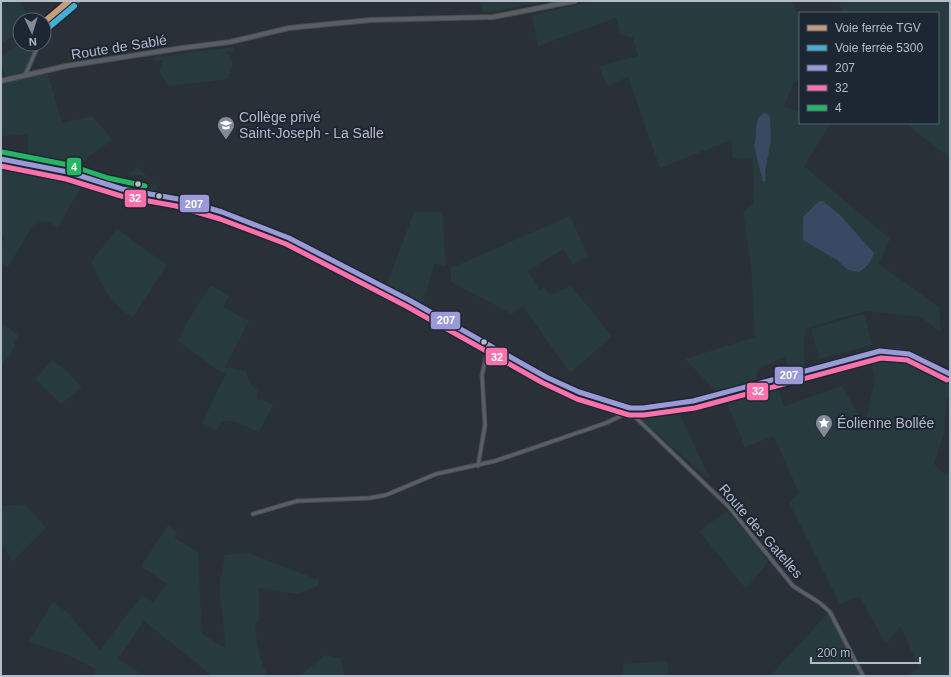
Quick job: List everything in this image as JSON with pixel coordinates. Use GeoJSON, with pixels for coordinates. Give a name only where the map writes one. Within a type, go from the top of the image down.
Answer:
{"type":"FeatureCollection","features":[{"type":"Feature","properties":{"kind":"street"},"geometry":{"type":"LineString","coordinates":[[52,25],[78,1]]}},
{"type":"Feature","properties":{"kind":"street","name":"Route de Sablé"},"geometry":{"type":"LineString","coordinates":[[1,81],[102,60],[241,40],[289,28],[317,24],[371,20],[493,17],[575,1]]}},
{"type":"Feature","properties":{"kind":"street"},"geometry":{"type":"LineString","coordinates":[[24,75],[35,52]]}},
{"type":"Feature","properties":{"kind":"street"},"geometry":{"type":"LineString","coordinates":[[1,159],[68,172],[122,189],[178,199],[251,223],[307,246],[489,343],[556,382],[631,410]]}},
{"type":"Feature","properties":{"kind":"street"},"geometry":{"type":"LineString","coordinates":[[478,466],[485,426],[482,375],[489,343]]}},
{"type":"Feature","properties":{"kind":"street"},"geometry":{"type":"LineString","coordinates":[[253,514],[297,501],[370,498],[386,495],[445,471],[478,466],[592,428],[631,410],[692,401],[880,351],[905,352],[920,356],[950,374]]}},
{"type":"Feature","properties":{"kind":"street","name":"Route des Gatelles"},"geometry":{"type":"LineString","coordinates":[[631,410],[634,416],[729,507],[793,586],[820,603],[830,612],[863,676]]}},
{"type":"Feature","properties":{"kind":"green space"},"geometry":{"type":"Polygon","coordinates":[[[1,1],[21,1],[25,12],[12,12],[12,37],[1,44],[1,1]]]}},
{"type":"Feature","properties":{"kind":"green space"},"geometry":{"type":"Polygon","coordinates":[[[479,1],[551,1],[483,13],[479,1]]]}},
{"type":"Feature","properties":{"kind":"green space"},"geometry":{"type":"Polygon","coordinates":[[[591,1],[791,1],[799,15],[799,80],[793,83],[784,107],[799,111],[799,124],[830,124],[804,166],[890,239],[879,264],[939,307],[941,332],[921,317],[865,311],[805,329],[804,368],[789,372],[785,357],[758,369],[756,381],[717,392],[685,359],[755,337],[751,268],[743,211],[753,204],[754,184],[752,158],[733,159],[731,140],[660,168],[628,77],[607,86],[599,66],[638,56],[633,38],[620,35],[616,18],[538,46],[532,16],[591,1]]]}},
{"type":"Feature","properties":{"kind":"green space"},"geometry":{"type":"Polygon","coordinates":[[[839,1],[950,1],[950,158],[906,124],[939,124],[939,12],[842,12],[839,1]]]}},
{"type":"Feature","properties":{"kind":"green space"},"geometry":{"type":"Polygon","coordinates":[[[233,47],[234,51],[226,52],[232,61],[232,67],[228,76],[229,79],[169,86],[162,77],[160,71],[161,64],[164,60],[154,61],[152,58],[233,47]]]}},
{"type":"Feature","properties":{"kind":"green space"},"geometry":{"type":"Polygon","coordinates":[[[12,49],[12,52],[34,52],[35,56],[30,67],[31,70],[46,67],[62,123],[93,116],[112,140],[86,159],[78,170],[75,177],[86,181],[73,200],[58,228],[46,221],[33,225],[8,267],[1,263],[1,242],[4,239],[1,232],[1,159],[28,163],[27,135],[1,136],[1,80],[6,78],[1,65],[1,56],[12,49]]]}},
{"type":"Feature","properties":{"kind":"green space"},"geometry":{"type":"Polygon","coordinates":[[[137,167],[158,187],[154,191],[150,189],[154,184],[142,175],[132,175],[121,185],[137,167]]]}},
{"type":"Feature","properties":{"kind":"green space"},"geometry":{"type":"Polygon","coordinates":[[[414,212],[442,212],[446,266],[434,264],[423,304],[387,284],[414,212]]]}},
{"type":"Feature","properties":{"kind":"green space"},"geometry":{"type":"Polygon","coordinates":[[[570,216],[588,256],[573,264],[563,249],[528,271],[540,290],[544,287],[550,295],[571,286],[612,336],[570,373],[523,306],[512,314],[451,282],[451,268],[570,216]]]}},
{"type":"Feature","properties":{"kind":"green space"},"geometry":{"type":"Polygon","coordinates":[[[117,229],[167,265],[133,317],[119,307],[108,294],[91,262],[117,229]]]}},
{"type":"Feature","properties":{"kind":"green space"},"geometry":{"type":"Polygon","coordinates":[[[211,285],[229,296],[223,307],[249,321],[225,367],[247,371],[247,377],[253,387],[258,391],[257,398],[273,405],[259,432],[236,422],[222,421],[217,430],[202,423],[226,373],[219,371],[178,341],[187,322],[211,285]]]}},
{"type":"Feature","properties":{"kind":"green space"},"geometry":{"type":"Polygon","coordinates":[[[864,314],[872,345],[819,359],[811,329],[864,314]]]}},
{"type":"Feature","properties":{"kind":"green space"},"geometry":{"type":"Polygon","coordinates":[[[1,322],[18,335],[11,354],[1,365],[1,322]]]}},
{"type":"Feature","properties":{"kind":"green space"},"geometry":{"type":"Polygon","coordinates":[[[898,359],[950,380],[950,399],[946,399],[945,431],[934,464],[943,473],[950,472],[950,676],[906,676],[919,669],[901,626],[886,644],[859,596],[840,604],[789,503],[799,493],[774,436],[745,447],[725,398],[776,382],[784,406],[842,386],[865,426],[875,378],[870,360],[898,359]]]}},
{"type":"Feature","properties":{"kind":"green space"},"geometry":{"type":"Polygon","coordinates":[[[52,360],[66,370],[82,388],[61,404],[35,379],[52,360]]]}},
{"type":"Feature","properties":{"kind":"green space"},"geometry":{"type":"Polygon","coordinates":[[[677,408],[707,473],[711,477],[707,478],[638,416],[638,413],[677,408]]]}},
{"type":"Feature","properties":{"kind":"green space"},"geometry":{"type":"Polygon","coordinates":[[[25,504],[46,528],[13,561],[1,544],[1,506],[25,504]]]}},
{"type":"Feature","properties":{"kind":"green space"},"geometry":{"type":"Polygon","coordinates":[[[727,511],[758,546],[768,562],[746,589],[699,531],[727,511]]]}},
{"type":"Feature","properties":{"kind":"green space"},"geometry":{"type":"Polygon","coordinates":[[[168,525],[177,531],[175,538],[198,552],[202,634],[226,648],[219,589],[225,555],[248,553],[319,580],[318,586],[297,594],[259,588],[259,620],[255,624],[256,638],[262,664],[269,676],[210,676],[210,674],[144,621],[118,659],[145,676],[93,676],[96,669],[65,654],[28,642],[53,602],[67,612],[100,650],[142,595],[153,602],[167,584],[141,566],[168,525]]]}},
{"type":"Feature","properties":{"kind":"green space"},"geometry":{"type":"Polygon","coordinates":[[[828,613],[860,676],[770,676],[828,613]]]}},
{"type":"Feature","properties":{"kind":"green space"},"geometry":{"type":"Polygon","coordinates":[[[325,655],[341,658],[344,676],[300,676],[325,655]]]}},
{"type":"Feature","properties":{"kind":"green space"},"geometry":{"type":"Polygon","coordinates":[[[667,661],[669,676],[622,676],[623,664],[667,661]]]}},
{"type":"Feature","properties":{"kind":"water"},"geometry":{"type":"Polygon","coordinates":[[[764,113],[769,115],[770,118],[771,141],[765,171],[766,180],[763,182],[754,146],[758,119],[764,113]]]}},
{"type":"Feature","properties":{"kind":"water"},"geometry":{"type":"Polygon","coordinates":[[[823,201],[840,215],[874,253],[872,259],[859,272],[848,270],[837,260],[803,240],[803,217],[818,202],[823,201]]]}},
{"type":"Feature","properties":{"kind":"rail line","name":"TGV"},"geometry":{"type":"LineString","coordinates":[[52,15],[69,1]]}},
{"type":"Feature","properties":{"kind":"rail line","name":"5300"},"geometry":{"type":"LineString","coordinates":[[52,24],[74,6]]}},
{"type":"Feature","properties":{"kind":"transit line","name":"4"},"geometry":{"type":"LineString","coordinates":[[2,152],[69,165],[108,178],[145,186]]}},
{"type":"Feature","properties":{"kind":"transit line","name":"207"},"geometry":{"type":"LineString","coordinates":[[1,159],[68,172],[122,189],[178,199],[222,212],[289,238],[409,300],[546,377],[579,392],[630,408],[643,408],[693,401],[880,351],[909,354],[950,374]]}},
{"type":"Feature","properties":{"kind":"transit line","name":"32"},"geometry":{"type":"LineString","coordinates":[[1,166],[66,179],[121,196],[176,206],[220,219],[286,244],[406,306],[543,383],[577,399],[629,415],[644,415],[695,408],[881,358],[907,360],[947,380]]}},
{"type":"Feature","properties":{"kind":"place","name":"Collège privé Saint-Joseph - La Salle"},"geometry":{"type":"Point","coordinates":[226,140]}},
{"type":"Feature","properties":{"kind":"place","name":"Éolienne Bollée"},"geometry":{"type":"Point","coordinates":[824,438]}}]}
